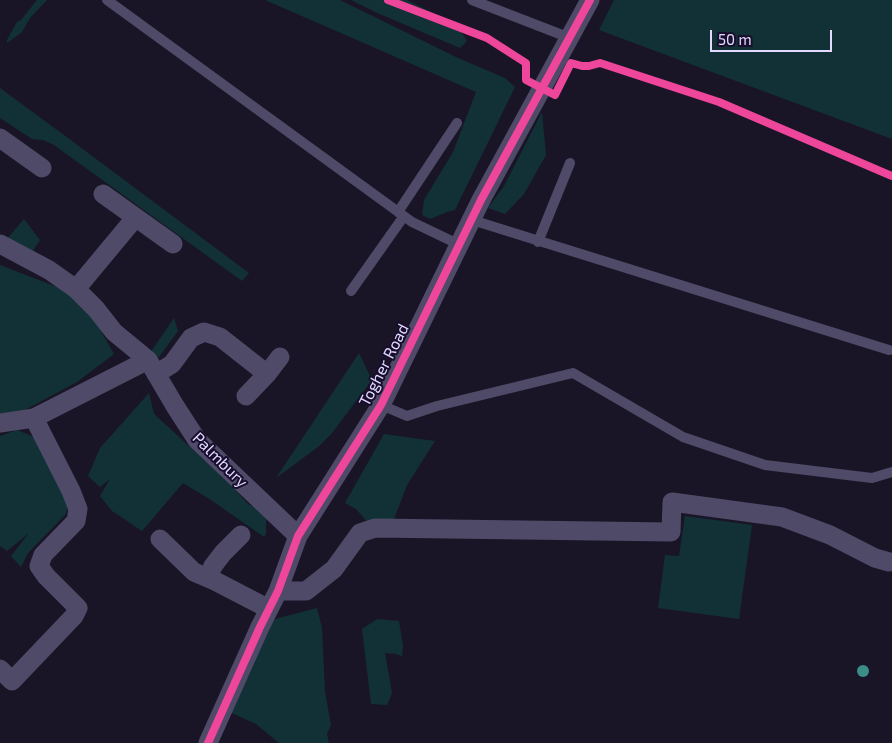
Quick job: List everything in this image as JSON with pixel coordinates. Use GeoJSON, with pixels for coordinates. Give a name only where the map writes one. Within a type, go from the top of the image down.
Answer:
{"type":"FeatureCollection","features":[{"type":"Feature","properties":{"kind":"street","name":"Togher Road"},"geometry":{"type":"LineString","coordinates":[[208,743],[278,591],[298,536],[380,405],[486,191],[590,0]]}},
{"type":"Feature","properties":{"kind":"street"},"geometry":{"type":"LineString","coordinates":[[0,138],[42,168]]}},
{"type":"Feature","properties":{"kind":"street"},"geometry":{"type":"LineString","coordinates":[[103,194],[173,244]]}},
{"type":"Feature","properties":{"kind":"street"},"geometry":{"type":"LineString","coordinates":[[76,289],[135,218]]}},
{"type":"Feature","properties":{"kind":"street","name":"Palmbury"},"geometry":{"type":"LineString","coordinates":[[0,244],[49,270],[76,289],[96,309],[114,332],[152,367],[197,440],[298,536]]}},
{"type":"Feature","properties":{"kind":"street"},"geometry":{"type":"LineString","coordinates":[[0,423],[34,418],[152,367],[172,364],[191,338],[204,332],[220,337],[267,374]]}},
{"type":"Feature","properties":{"kind":"street"},"geometry":{"type":"LineString","coordinates":[[246,396],[280,357]]}},
{"type":"Feature","properties":{"kind":"street"},"geometry":{"type":"LineString","coordinates":[[0,669],[12,681],[74,616],[78,608],[46,576],[39,566],[43,555],[76,521],[78,509],[71,491],[34,418]]}},
{"type":"Feature","properties":{"kind":"street"},"geometry":{"type":"LineString","coordinates":[[278,591],[306,591],[334,569],[360,533],[375,528],[671,532],[672,502],[782,517],[830,535],[875,558],[889,562]]}},
{"type":"Feature","properties":{"kind":"street"},"geometry":{"type":"LineString","coordinates":[[208,578],[213,566],[241,535]]}},
{"type":"Feature","properties":{"kind":"street"},"geometry":{"type":"LineString","coordinates":[[160,539],[194,572],[268,610]]}},
{"type":"Feature","properties":{"kind":"lane"},"geometry":{"type":"LineString","coordinates":[[107,0],[412,222],[460,245]]}},
{"type":"Feature","properties":{"kind":"lane"},"geometry":{"type":"LineString","coordinates":[[472,0],[570,38]]}},
{"type":"Feature","properties":{"kind":"lane"},"geometry":{"type":"LineString","coordinates":[[351,291],[457,123]]}},
{"type":"Feature","properties":{"kind":"lane"},"geometry":{"type":"LineString","coordinates":[[538,242],[570,163]]}},
{"type":"Feature","properties":{"kind":"lane"},"geometry":{"type":"LineString","coordinates":[[472,220],[889,350]]}},
{"type":"Feature","properties":{"kind":"lane"},"geometry":{"type":"LineString","coordinates":[[380,405],[407,416],[437,406],[573,373],[683,437],[765,465],[872,478],[892,472]]}},
{"type":"Feature","properties":{"kind":"green space"},"geometry":{"type":"Polygon","coordinates":[[[37,0],[47,0],[30,18],[22,32],[7,43],[17,22],[21,20],[37,0]]]}},
{"type":"Feature","properties":{"kind":"green space"},"geometry":{"type":"Polygon","coordinates":[[[265,0],[340,0],[458,58],[505,78],[515,87],[455,210],[430,219],[422,215],[424,200],[453,152],[476,92],[265,0]]]}},
{"type":"Feature","properties":{"kind":"green space"},"geometry":{"type":"Polygon","coordinates":[[[351,0],[407,0],[447,20],[462,33],[467,41],[460,48],[351,0]]]}},
{"type":"Feature","properties":{"kind":"green space"},"geometry":{"type":"Polygon","coordinates":[[[614,0],[892,0],[892,139],[599,30],[614,0]]]}},
{"type":"Feature","properties":{"kind":"green space"},"geometry":{"type":"Polygon","coordinates":[[[0,88],[249,273],[242,281],[54,145],[43,140],[32,139],[0,118],[0,88]]]}},
{"type":"Feature","properties":{"kind":"green space"},"geometry":{"type":"Polygon","coordinates":[[[542,112],[546,155],[524,194],[505,214],[488,208],[504,186],[542,112]]]}},
{"type":"Feature","properties":{"kind":"green space"},"geometry":{"type":"Polygon","coordinates":[[[24,219],[40,240],[32,252],[6,240],[24,219]]]}},
{"type":"Feature","properties":{"kind":"green space"},"geometry":{"type":"Polygon","coordinates":[[[0,265],[70,292],[89,310],[114,354],[77,382],[23,411],[0,415],[0,265]]]}},
{"type":"Feature","properties":{"kind":"green space"},"geometry":{"type":"Polygon","coordinates":[[[174,318],[178,331],[156,361],[148,356],[174,318]]]}},
{"type":"Feature","properties":{"kind":"green space"},"geometry":{"type":"Polygon","coordinates":[[[359,353],[372,380],[332,433],[318,447],[276,478],[359,353]]]}},
{"type":"Feature","properties":{"kind":"green space"},"geometry":{"type":"Polygon","coordinates":[[[149,393],[154,414],[227,481],[248,504],[266,513],[266,534],[264,537],[183,483],[142,531],[112,511],[100,496],[110,479],[100,487],[88,476],[100,448],[149,393]]]}},
{"type":"Feature","properties":{"kind":"green space"},"geometry":{"type":"Polygon","coordinates":[[[17,430],[39,439],[70,503],[65,515],[28,553],[21,567],[11,556],[29,533],[7,551],[0,546],[0,436],[17,430]]]}},
{"type":"Feature","properties":{"kind":"green space"},"geometry":{"type":"Polygon","coordinates":[[[384,434],[435,441],[407,485],[393,522],[369,524],[356,509],[345,503],[384,434]]]}},
{"type":"Feature","properties":{"kind":"green space"},"geometry":{"type":"Polygon","coordinates":[[[685,516],[752,525],[739,619],[658,608],[665,555],[679,556],[685,516]]]}},
{"type":"Feature","properties":{"kind":"green space"},"geometry":{"type":"Polygon","coordinates":[[[317,608],[322,628],[325,692],[331,725],[327,734],[329,743],[279,743],[256,724],[223,709],[265,631],[275,619],[317,608]]]}},
{"type":"Feature","properties":{"kind":"green space"},"geometry":{"type":"Polygon","coordinates":[[[377,619],[399,621],[403,646],[402,656],[385,653],[392,693],[387,705],[371,704],[362,629],[377,619]]]}},
{"type":"Feature","properties":{"kind":"cycle path"},"geometry":{"type":"LineString","coordinates":[[388,0],[487,38],[526,63],[526,80],[555,95],[571,63],[582,66],[600,63],[719,102],[892,176]]}},
{"type":"Feature","properties":{"kind":"cycle path"},"geometry":{"type":"LineString","coordinates":[[208,743],[278,591],[298,536],[381,405],[481,200],[590,0]]}}]}
